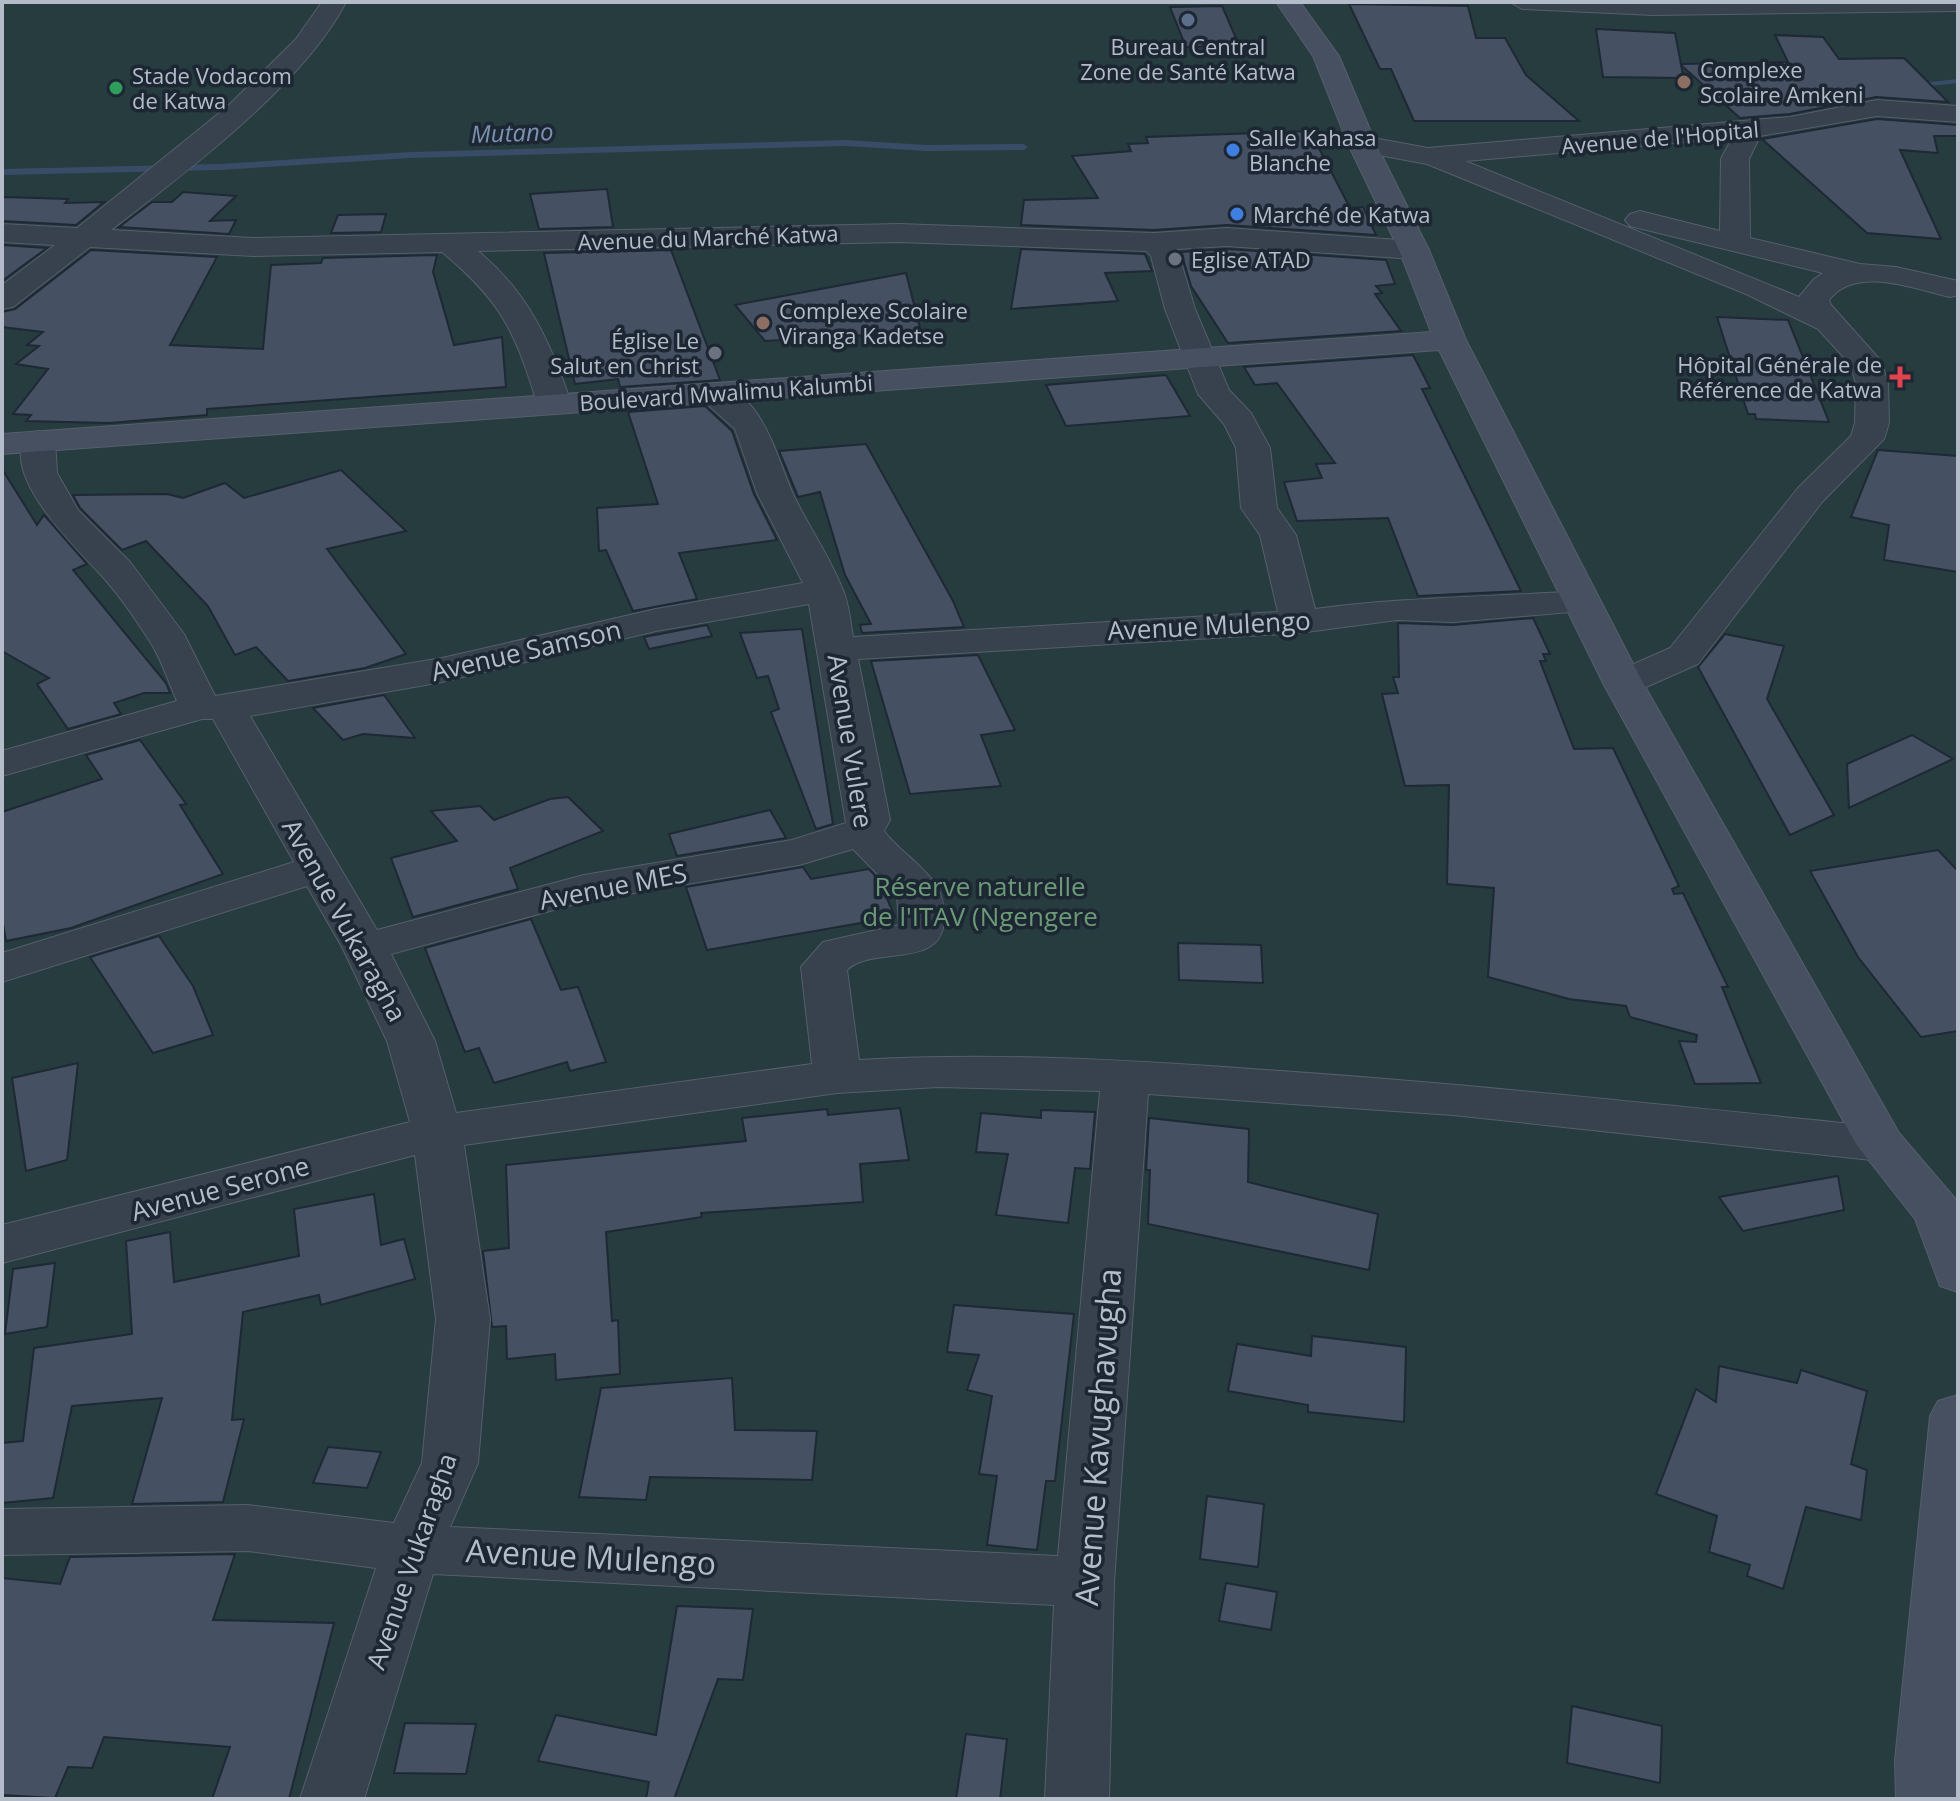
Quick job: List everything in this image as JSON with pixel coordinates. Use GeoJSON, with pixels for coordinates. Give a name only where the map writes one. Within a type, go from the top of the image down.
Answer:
{"type":"FeatureCollection","features":[{"type":"Feature","properties":{"kind":"main road"},"geometry":{"type":"LineString","coordinates":[[1288,2],[1326,56],[1362,144],[1414,250],[1450,340],[1623,683],[1881,1144],[1948,1213],[1958,1273]]}},
{"type":"Feature","properties":{"kind":"main road","name":"Boulevard Mwalimu Kalumbi"},"geometry":{"type":"LineString","coordinates":[[20,442],[1199,361],[1450,340]]}},
{"type":"Feature","properties":{"kind":"main road"},"geometry":{"type":"LineString","coordinates":[[1928,1799],[1926,1760],[1958,1416]]}},
{"type":"Feature","properties":{"kind":"street"},"geometry":{"type":"LineString","coordinates":[[2,300],[89,237],[246,105],[323,25],[334,2]]}},
{"type":"Feature","properties":{"kind":"street"},"geometry":{"type":"LineString","coordinates":[[1522,2],[1653,8],[1958,4]]}},
{"type":"Feature","properties":{"kind":"street","name":"Avenue de l'Hopital"},"geometry":{"type":"LineString","coordinates":[[1362,144],[1428,156],[1790,125],[1877,108],[1958,114]]}},
{"type":"Feature","properties":{"kind":"street"},"geometry":{"type":"LineString","coordinates":[[1735,241],[1735,159],[1751,127]]}},
{"type":"Feature","properties":{"kind":"street"},"geometry":{"type":"LineString","coordinates":[[1428,156],[1757,288],[1823,321],[1849,342],[1865,361],[1872,383],[1872,423],[1867,439],[1810,495],[1684,656],[1623,683]]}},
{"type":"Feature","properties":{"kind":"street"},"geometry":{"type":"LineString","coordinates":[[1516,193],[1735,241],[1859,273],[1950,288]]}},
{"type":"Feature","properties":{"kind":"street","name":"Avenue du Marché Katwa"},"geometry":{"type":"LineString","coordinates":[[2,233],[253,247],[452,245],[884,233],[1154,242],[1227,237],[1414,250]]}},
{"type":"Feature","properties":{"kind":"street"},"geometry":{"type":"LineString","coordinates":[[1154,242],[1165,254],[1199,361],[1214,394],[1239,420],[1253,448],[1259,508],[1278,535],[1299,622]]}},
{"type":"Feature","properties":{"kind":"street"},"geometry":{"type":"LineString","coordinates":[[452,245],[503,288],[532,335],[554,403]]}},
{"type":"Feature","properties":{"kind":"street"},"geometry":{"type":"LineString","coordinates":[[1823,321],[1813,299],[1819,287],[1835,278],[1859,273]]}},
{"type":"Feature","properties":{"kind":"street","name":"Avenue Vulere"},"geometry":{"type":"LineString","coordinates":[[712,394],[736,410],[751,427],[775,493],[825,590],[869,820],[862,832],[883,858],[914,882],[924,908],[921,933],[899,942],[839,952],[824,967],[837,1077]]}},
{"type":"Feature","properties":{"kind":"street","name":"Avenue Vukaragha"},"geometry":{"type":"LineString","coordinates":[[20,442],[63,515],[117,570],[170,642],[318,868],[365,947],[411,1041],[437,1132],[463,1319],[450,1463],[411,1549],[332,1799]]}},
{"type":"Feature","properties":{"kind":"street","name":"Avenue Samson"},"geometry":{"type":"LineString","coordinates":[[2,764],[213,708],[442,670],[656,620],[825,590]]}},
{"type":"Feature","properties":{"kind":"street","name":"Avenue Mulengo"},"geometry":{"type":"LineString","coordinates":[[837,649],[1299,622],[1397,609],[1453,611],[1581,602]]}},
{"type":"Feature","properties":{"kind":"street","name":"Avenue MES"},"geometry":{"type":"LineString","coordinates":[[365,947],[584,888],[799,852],[862,832]]}},
{"type":"Feature","properties":{"kind":"street"},"geometry":{"type":"LineString","coordinates":[[2,968],[318,868]]}},
{"type":"Feature","properties":{"kind":"street","name":"Avenue Serone"},"geometry":{"type":"LineString","coordinates":[[2,1244],[437,1132],[837,1077],[938,1071],[1125,1076],[1453,1099],[1881,1144]]}},
{"type":"Feature","properties":{"kind":"street","name":"Avenue Kavughavugha"},"geometry":{"type":"LineString","coordinates":[[1077,1799],[1085,1582],[1125,1076]]}},
{"type":"Feature","properties":{"kind":"street","name":"Avenue Mulengo"},"geometry":{"type":"LineString","coordinates":[[2,1532],[248,1528],[411,1549],[1085,1582]]}},
{"type":"Feature","properties":{"kind":"green space","name":"Réserve naturelle de l'ITAV (Ngengere"},"geometry":{"type":"Polygon","coordinates":[[[2,2],[1958,2],[1958,1799],[2,1799],[2,2]]]}},
{"type":"Feature","properties":{"kind":"building"},"geometry":{"type":"Polygon","coordinates":[[[1349,4],[1468,6],[1476,38],[1505,38],[1526,75],[1579,121],[1414,121],[1391,69],[1380,69],[1349,4]]]}},
{"type":"Feature","properties":{"kind":"building"},"geometry":{"type":"Polygon","coordinates":[[[1222,6],[1239,45],[1186,47],[1170,7],[1222,6]]]}},
{"type":"Feature","properties":{"kind":"building"},"geometry":{"type":"Polygon","coordinates":[[[1596,29],[1675,33],[1681,64],[1788,62],[1775,35],[1823,37],[1839,59],[1904,58],[1948,102],[1876,97],[1790,114],[1740,118],[1681,65],[1684,78],[1603,77],[1596,29]]]}},
{"type":"Feature","properties":{"kind":"building"},"geometry":{"type":"Polygon","coordinates":[[[1877,119],[1958,125],[1958,136],[1934,136],[1938,153],[1900,150],[1941,239],[1867,233],[1762,139],[1877,119]]]}},
{"type":"Feature","properties":{"kind":"building"},"geometry":{"type":"Polygon","coordinates":[[[1310,131],[1350,208],[1363,207],[1376,235],[1227,225],[1154,230],[1021,225],[1024,200],[1098,198],[1072,156],[1131,151],[1128,144],[1148,143],[1146,137],[1310,131]]]}},
{"type":"Feature","properties":{"kind":"building"},"geometry":{"type":"Polygon","coordinates":[[[607,189],[613,227],[539,229],[530,194],[607,189]]]}},
{"type":"Feature","properties":{"kind":"building"},"geometry":{"type":"Polygon","coordinates":[[[183,192],[236,196],[210,221],[236,220],[229,234],[119,227],[152,202],[172,202],[183,192]]]}},
{"type":"Feature","properties":{"kind":"building"},"geometry":{"type":"Polygon","coordinates":[[[2,197],[68,199],[65,203],[104,202],[76,225],[2,221],[2,197]]]}},
{"type":"Feature","properties":{"kind":"building"},"geometry":{"type":"Polygon","coordinates":[[[386,214],[381,232],[331,233],[338,215],[386,214]]]}},
{"type":"Feature","properties":{"kind":"building"},"geometry":{"type":"Polygon","coordinates":[[[2,245],[47,248],[2,281],[2,245]]]}},
{"type":"Feature","properties":{"kind":"building"},"geometry":{"type":"Polygon","coordinates":[[[1021,249],[1145,254],[1152,271],[1105,273],[1118,301],[1011,309],[1021,249]]]}},
{"type":"Feature","properties":{"kind":"building"},"geometry":{"type":"Polygon","coordinates":[[[1227,249],[1386,260],[1395,284],[1376,286],[1382,293],[1375,294],[1401,331],[1228,343],[1191,286],[1181,252],[1227,249]]]}},
{"type":"Feature","properties":{"kind":"building"},"geometry":{"type":"Polygon","coordinates":[[[91,250],[217,257],[170,345],[263,349],[271,265],[321,263],[323,258],[437,255],[433,272],[454,345],[502,337],[506,387],[207,409],[207,415],[109,423],[26,421],[31,415],[13,414],[48,369],[16,364],[39,346],[27,345],[43,332],[2,327],[2,312],[15,309],[91,250]]]}},
{"type":"Feature","properties":{"kind":"building"},"geometry":{"type":"Polygon","coordinates":[[[671,250],[720,380],[620,387],[618,379],[575,384],[544,253],[671,250]]]}},
{"type":"Feature","properties":{"kind":"building"},"geometry":{"type":"Polygon","coordinates":[[[906,273],[921,332],[765,341],[735,305],[906,273]]]}},
{"type":"Feature","properties":{"kind":"building"},"geometry":{"type":"Polygon","coordinates":[[[1717,317],[1788,320],[1829,422],[1756,419],[1755,414],[1748,414],[1717,317]]]}},
{"type":"Feature","properties":{"kind":"building"},"geometry":{"type":"Polygon","coordinates":[[[1413,355],[1430,388],[1422,389],[1521,591],[1418,596],[1388,518],[1297,521],[1284,482],[1322,478],[1316,464],[1335,463],[1277,383],[1255,385],[1244,367],[1413,355]]]}},
{"type":"Feature","properties":{"kind":"building"},"geometry":{"type":"Polygon","coordinates":[[[1166,375],[1190,416],[1066,426],[1046,385],[1166,375]]]}},
{"type":"Feature","properties":{"kind":"building"},"geometry":{"type":"Polygon","coordinates":[[[705,406],[732,431],[754,494],[777,540],[679,553],[697,599],[633,611],[606,550],[599,551],[597,508],[658,504],[628,412],[705,406]]]}},
{"type":"Feature","properties":{"kind":"building"},"geometry":{"type":"Polygon","coordinates":[[[866,444],[953,601],[964,627],[862,633],[860,625],[871,624],[845,575],[820,492],[798,497],[779,451],[866,444]]]}},
{"type":"Feature","properties":{"kind":"building"},"geometry":{"type":"Polygon","coordinates":[[[1878,450],[1958,456],[1958,572],[1884,560],[1889,525],[1851,517],[1878,450]]]}},
{"type":"Feature","properties":{"kind":"building"},"geometry":{"type":"Polygon","coordinates":[[[2,469],[37,525],[44,515],[87,564],[73,570],[166,683],[170,693],[144,693],[114,703],[121,714],[68,729],[37,684],[49,678],[2,651],[2,469]]]}},
{"type":"Feature","properties":{"kind":"building"},"geometry":{"type":"Polygon","coordinates":[[[341,470],[406,531],[327,549],[406,654],[365,668],[288,681],[256,647],[235,655],[208,606],[146,541],[122,550],[80,508],[73,495],[167,494],[183,498],[225,483],[244,498],[341,470]]]}},
{"type":"Feature","properties":{"kind":"building"},"geometry":{"type":"Polygon","coordinates":[[[1533,618],[1550,654],[1543,654],[1546,661],[1540,661],[1574,749],[1613,748],[1679,886],[1672,889],[1674,894],[1683,893],[1728,987],[1722,987],[1761,1083],[1695,1084],[1679,1041],[1696,1042],[1697,1035],[1630,1017],[1626,1006],[1569,999],[1488,977],[1494,888],[1447,884],[1449,785],[1405,786],[1382,694],[1398,693],[1393,677],[1399,677],[1398,623],[1453,625],[1533,618]]]}},
{"type":"Feature","properties":{"kind":"building"},"geometry":{"type":"Polygon","coordinates":[[[707,625],[712,636],[649,649],[644,637],[707,625]]]}},
{"type":"Feature","properties":{"kind":"building"},"geometry":{"type":"Polygon","coordinates":[[[802,629],[833,824],[816,829],[771,712],[779,709],[768,676],[757,678],[740,633],[802,629]]]}},
{"type":"Feature","properties":{"kind":"building"},"geometry":{"type":"Polygon","coordinates":[[[1725,634],[1784,646],[1767,699],[1834,815],[1790,835],[1698,667],[1725,634]]]}},
{"type":"Feature","properties":{"kind":"building"},"geometry":{"type":"Polygon","coordinates":[[[978,655],[1015,730],[981,735],[1001,786],[910,794],[871,661],[978,655]]]}},
{"type":"Feature","properties":{"kind":"building"},"geometry":{"type":"Polygon","coordinates":[[[384,695],[415,738],[363,734],[343,740],[313,708],[384,695]]]}},
{"type":"Feature","properties":{"kind":"building"},"geometry":{"type":"Polygon","coordinates":[[[1912,735],[1953,759],[1849,808],[1847,764],[1912,735]]]}},
{"type":"Feature","properties":{"kind":"building"},"geometry":{"type":"Polygon","coordinates":[[[140,740],[186,804],[180,805],[223,874],[71,928],[6,941],[2,918],[2,812],[102,779],[86,755],[140,740]]]}},
{"type":"Feature","properties":{"kind":"building"},"geometry":{"type":"Polygon","coordinates":[[[568,797],[603,831],[510,868],[518,889],[413,917],[391,858],[457,841],[431,811],[480,806],[494,820],[550,799],[568,797]]]}},
{"type":"Feature","properties":{"kind":"building"},"geometry":{"type":"Polygon","coordinates":[[[770,810],[786,838],[677,856],[669,834],[770,810]]]}},
{"type":"Feature","properties":{"kind":"building"},"geometry":{"type":"Polygon","coordinates":[[[1938,850],[1958,871],[1958,1031],[1921,1037],[1858,957],[1810,871],[1938,850]]]}},
{"type":"Feature","properties":{"kind":"building"},"geometry":{"type":"Polygon","coordinates":[[[803,867],[811,879],[869,869],[879,880],[895,917],[707,950],[686,887],[803,867]]]}},
{"type":"Feature","properties":{"kind":"building"},"geometry":{"type":"Polygon","coordinates":[[[531,919],[561,990],[578,987],[606,1062],[570,1071],[567,1062],[494,1083],[479,1048],[465,1052],[425,948],[531,919]]]}},
{"type":"Feature","properties":{"kind":"building"},"geometry":{"type":"Polygon","coordinates":[[[159,936],[193,986],[213,1035],[153,1053],[90,957],[159,936]]]}},
{"type":"Feature","properties":{"kind":"building"},"geometry":{"type":"Polygon","coordinates":[[[1178,943],[1261,945],[1263,983],[1179,980],[1178,943]]]}},
{"type":"Feature","properties":{"kind":"building"},"geometry":{"type":"Polygon","coordinates":[[[78,1063],[67,1160],[26,1171],[12,1078],[78,1063]]]}},
{"type":"Feature","properties":{"kind":"building"},"geometry":{"type":"Polygon","coordinates":[[[900,1108],[909,1160],[860,1164],[863,1202],[701,1213],[702,1217],[606,1232],[612,1321],[618,1320],[620,1374],[556,1380],[555,1354],[507,1359],[506,1326],[492,1327],[483,1251],[509,1248],[506,1165],[746,1141],[742,1118],[827,1109],[828,1115],[900,1108]]]}},
{"type":"Feature","properties":{"kind":"building"},"geometry":{"type":"Polygon","coordinates":[[[1041,1110],[1095,1112],[1090,1169],[1075,1168],[1068,1223],[996,1215],[1008,1154],[976,1152],[981,1113],[1041,1118],[1041,1110]]]}},
{"type":"Feature","properties":{"kind":"building"},"geometry":{"type":"Polygon","coordinates":[[[1149,1118],[1249,1129],[1248,1182],[1378,1214],[1369,1270],[1148,1224],[1150,1170],[1146,1170],[1149,1118]]]}},
{"type":"Feature","properties":{"kind":"building"},"geometry":{"type":"Polygon","coordinates":[[[1838,1176],[1844,1210],[1743,1231],[1719,1197],[1838,1176]]]}},
{"type":"Feature","properties":{"kind":"building"},"geometry":{"type":"Polygon","coordinates":[[[374,1194],[381,1245],[404,1239],[415,1279],[321,1305],[319,1295],[243,1312],[232,1420],[244,1419],[223,1502],[132,1504],[162,1398],[72,1406],[53,1498],[2,1503],[2,1443],[23,1441],[34,1348],[132,1334],[126,1241],[170,1232],[174,1282],[299,1256],[294,1209],[374,1194]]]}},
{"type":"Feature","properties":{"kind":"building"},"geometry":{"type":"Polygon","coordinates":[[[55,1263],[47,1327],[5,1334],[13,1269],[55,1263]]]}},
{"type":"Feature","properties":{"kind":"building"},"geometry":{"type":"Polygon","coordinates":[[[954,1305],[1074,1314],[1055,1481],[1046,1481],[1037,1550],[987,1545],[997,1476],[979,1474],[992,1396],[967,1390],[979,1355],[947,1352],[954,1305]]]}},
{"type":"Feature","properties":{"kind":"building"},"geometry":{"type":"Polygon","coordinates":[[[1312,1336],[1406,1347],[1404,1422],[1308,1412],[1308,1405],[1228,1391],[1237,1344],[1311,1356],[1312,1336]]]}},
{"type":"Feature","properties":{"kind":"building"},"geometry":{"type":"Polygon","coordinates":[[[1719,1366],[1797,1383],[1801,1370],[1867,1391],[1851,1464],[1867,1470],[1861,1520],[1806,1507],[1783,1589],[1747,1576],[1750,1565],[1709,1552],[1717,1516],[1656,1494],[1696,1389],[1716,1402],[1719,1366]]]}},
{"type":"Feature","properties":{"kind":"building"},"geometry":{"type":"Polygon","coordinates":[[[732,1378],[735,1430],[817,1431],[812,1480],[650,1477],[646,1500],[579,1497],[601,1388],[732,1378]]]}},
{"type":"Feature","properties":{"kind":"building"},"geometry":{"type":"Polygon","coordinates":[[[328,1447],[381,1452],[367,1488],[313,1483],[328,1447]]]}},
{"type":"Feature","properties":{"kind":"building"},"geometry":{"type":"Polygon","coordinates":[[[1207,1496],[1264,1504],[1258,1567],[1200,1559],[1207,1496]]]}},
{"type":"Feature","properties":{"kind":"building"},"geometry":{"type":"Polygon","coordinates":[[[235,1554],[213,1620],[334,1623],[289,1799],[212,1799],[230,1747],[104,1737],[92,1768],[68,1767],[55,1798],[2,1795],[2,1578],[60,1584],[70,1557],[235,1554]]]}},
{"type":"Feature","properties":{"kind":"building"},"geometry":{"type":"Polygon","coordinates":[[[1226,1583],[1277,1592],[1271,1630],[1219,1621],[1226,1583]]]}},
{"type":"Feature","properties":{"kind":"building"},"geometry":{"type":"Polygon","coordinates":[[[677,1606],[753,1609],[743,1680],[718,1679],[674,1799],[646,1799],[649,1782],[538,1761],[556,1715],[656,1735],[677,1606]]]}},
{"type":"Feature","properties":{"kind":"building"},"geometry":{"type":"Polygon","coordinates":[[[1572,1706],[1662,1726],[1660,1783],[1567,1763],[1572,1706]]]}},
{"type":"Feature","properties":{"kind":"building"},"geometry":{"type":"Polygon","coordinates":[[[405,1723],[476,1724],[466,1774],[394,1773],[405,1723]]]}},
{"type":"Feature","properties":{"kind":"building"},"geometry":{"type":"Polygon","coordinates":[[[966,1734],[1007,1739],[1000,1799],[956,1799],[966,1734]]]}},
{"type":"Feature","properties":{"kind":"waterway"},"geometry":{"type":"LineString","coordinates":[[1912,86],[1958,81]]}},
{"type":"Feature","properties":{"kind":"waterway","name":"Mutano"},"geometry":{"type":"LineString","coordinates":[[2,172],[219,167],[411,155],[845,143],[927,148],[1024,147]]}},
{"type":"Feature","properties":{"kind":"place","name":"Bureau Central Zone de Santé Katwa"},"geometry":{"type":"Point","coordinates":[1188,20]}},
{"type":"Feature","properties":{"kind":"place","name":"Complexe Scolaire Amkeni"},"geometry":{"type":"Point","coordinates":[1684,82]}},
{"type":"Feature","properties":{"kind":"place","name":"Stade Vodacom de Katwa"},"geometry":{"type":"Point","coordinates":[116,88]}},
{"type":"Feature","properties":{"kind":"place","name":"Salle Kahasa Blanche"},"geometry":{"type":"Point","coordinates":[1233,150]}},
{"type":"Feature","properties":{"kind":"place","name":"Marché de Katwa"},"geometry":{"type":"Point","coordinates":[1237,214]}},
{"type":"Feature","properties":{"kind":"place","name":"Eglise ATAD"},"geometry":{"type":"Point","coordinates":[1175,259]}},
{"type":"Feature","properties":{"kind":"place","name":"Complexe Scolaire Viranga Kadetse"},"geometry":{"type":"Point","coordinates":[763,323]}},
{"type":"Feature","properties":{"kind":"place","name":"Église Le Salut en Christ"},"geometry":{"type":"Point","coordinates":[715,353]}},
{"type":"Feature","properties":{"kind":"place","name":"Hôpital Générale de Référence de Katwa"},"geometry":{"type":"Point","coordinates":[1900,377]}}]}
